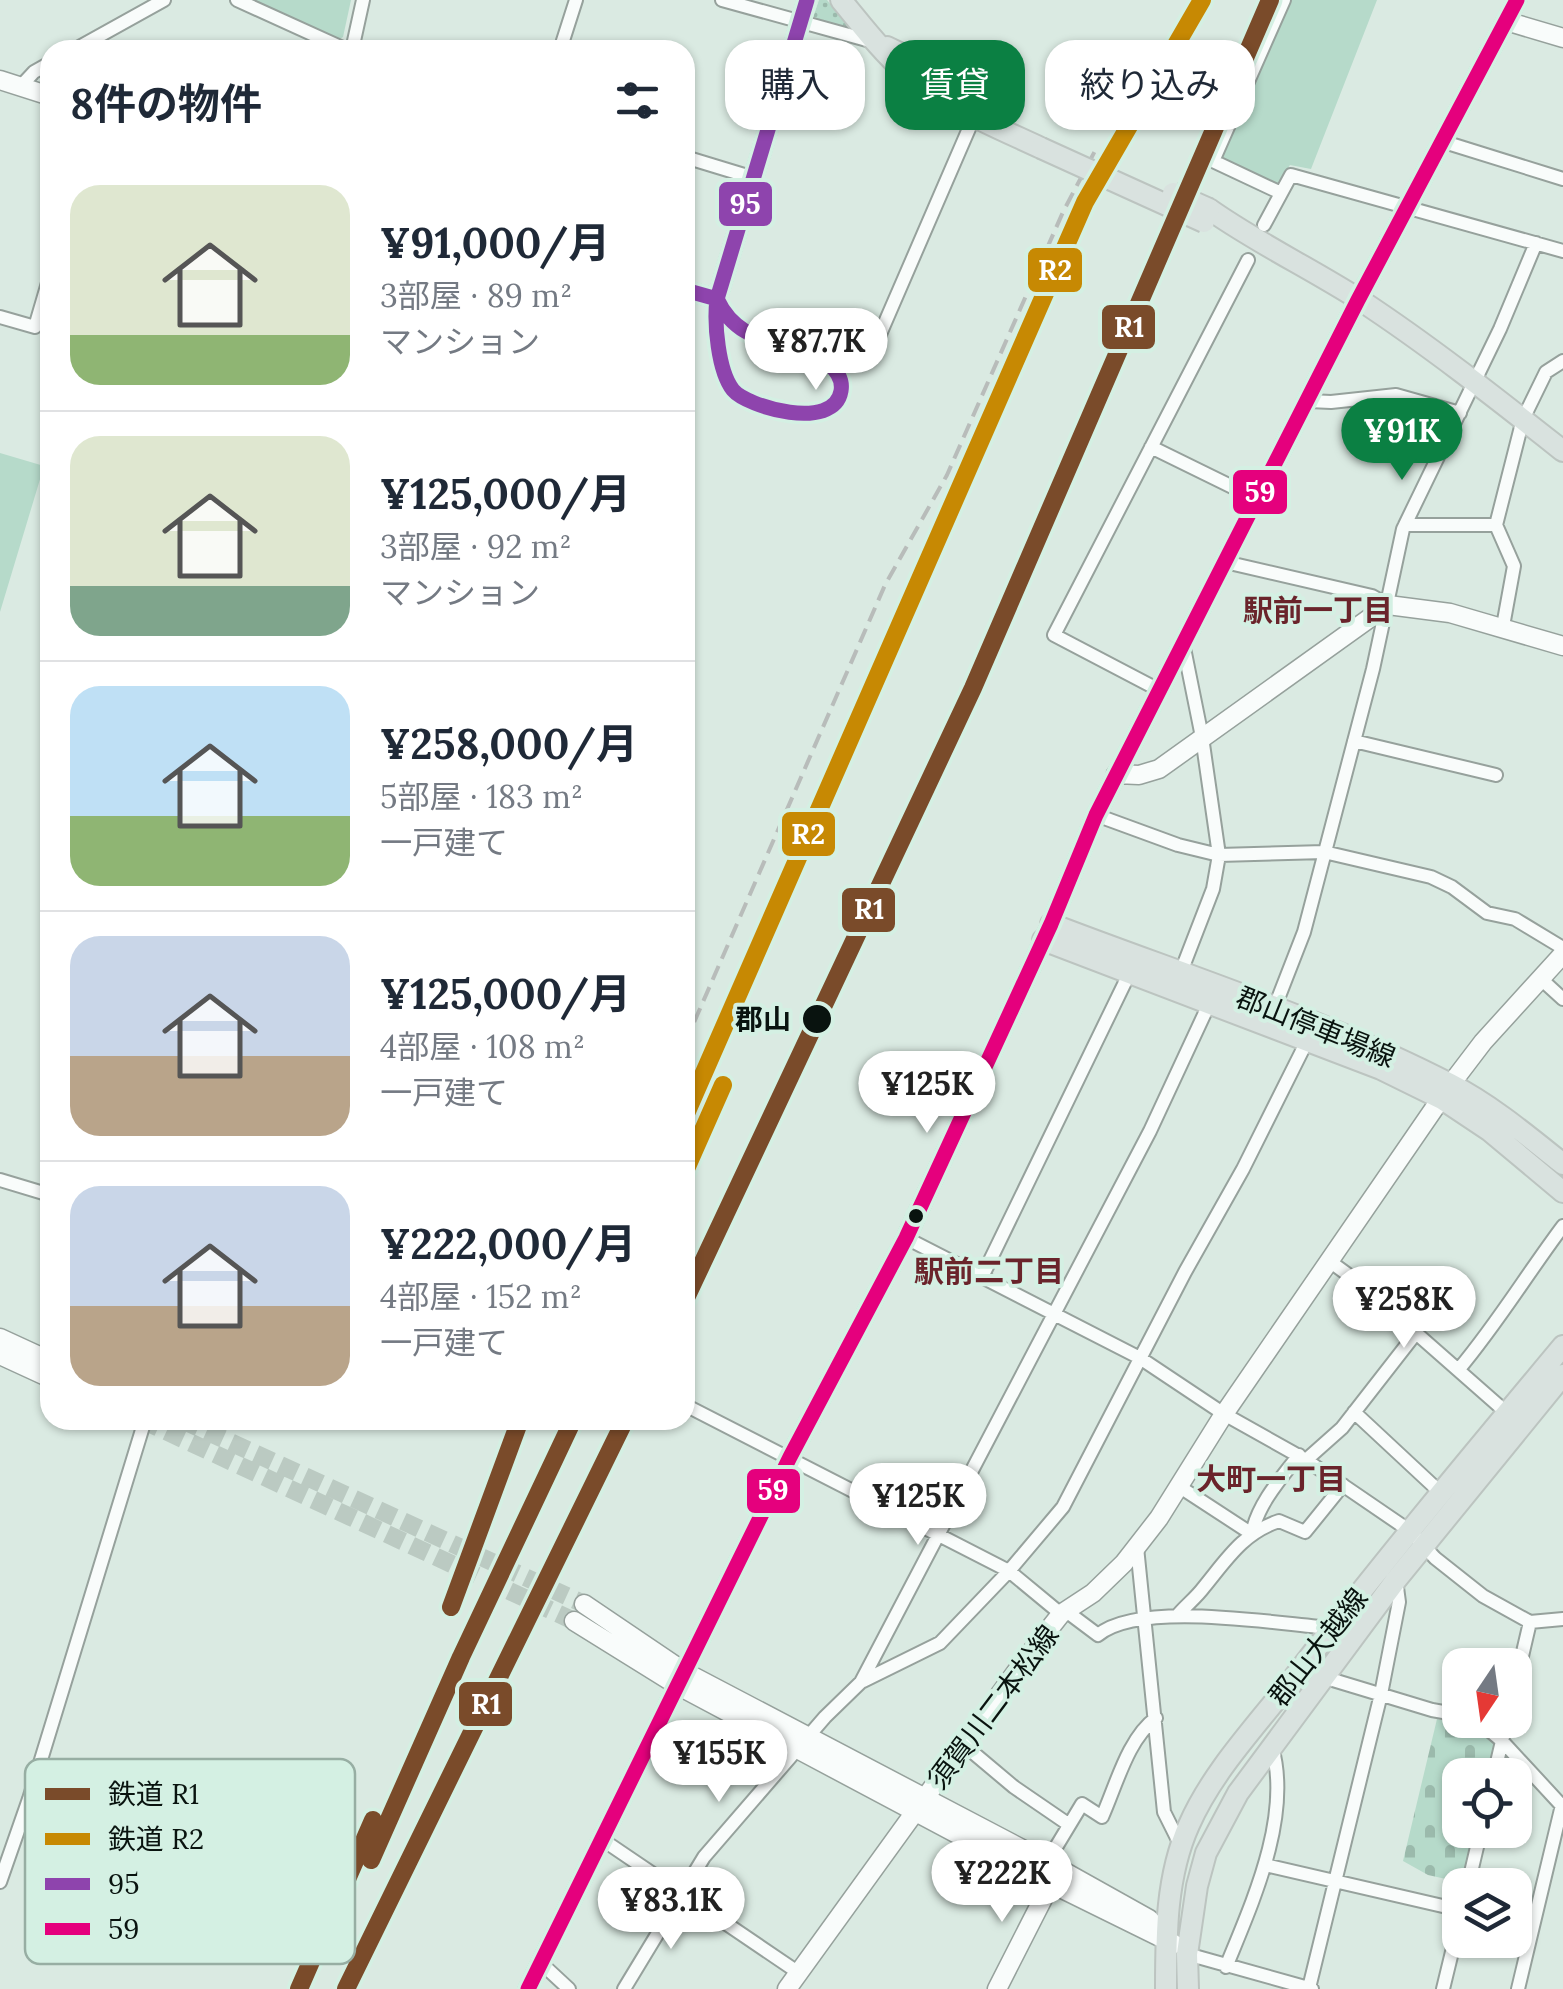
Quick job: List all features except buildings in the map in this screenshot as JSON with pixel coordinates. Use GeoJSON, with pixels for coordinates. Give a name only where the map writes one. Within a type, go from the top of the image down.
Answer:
{"type":"FeatureCollection","features":[{"type":"Feature","properties":{"kind":"main road"},"geometry":{"type":"LineString","coordinates":[[841,0],[885,51]]}},
{"type":"Feature","properties":{"kind":"main road"},"geometry":{"type":"LineString","coordinates":[[876,42],[912,59],[1044,143]]}},
{"type":"Feature","properties":{"kind":"main road"},"geometry":{"type":"LineString","coordinates":[[1009,130],[1206,215],[1358,300],[1475,381],[1563,451]]}},
{"type":"Feature","properties":{"kind":"main road"},"geometry":{"type":"LineString","coordinates":[[1047,932],[1130,972],[1177,981],[1210,1002],[1446,1092],[1563,1192]]}},
{"type":"Feature","properties":{"kind":"main road","name":"郡山停車場線"},"geometry":{"type":"LineString","coordinates":[[1047,932],[1177,981],[1274,1008],[1398,1059],[1446,1092],[1510,1122],[1563,1164]]}},
{"type":"Feature","properties":{"kind":"main road","name":"郡山大越線"},"geometry":{"type":"LineString","coordinates":[[1188,1989],[1186,1954],[1190,1923],[1206,1853],[1238,1793],[1396,1580],[1441,1493],[1563,1346]]}},
{"type":"Feature","properties":{"kind":"main road","name":"郡山大越線"},"geometry":{"type":"LineString","coordinates":[[1166,1989],[1171,1888],[1190,1822],[1225,1768],[1332,1628],[1563,1375]]}},
{"type":"Feature","properties":{"kind":"street"},"geometry":{"type":"LineString","coordinates":[[92,40],[164,0]]}},
{"type":"Feature","properties":{"kind":"street"},"geometry":{"type":"LineString","coordinates":[[237,0],[327,40]]}},
{"type":"Feature","properties":{"kind":"street"},"geometry":{"type":"LineString","coordinates":[[353,40],[364,0]]}},
{"type":"Feature","properties":{"kind":"street"},"geometry":{"type":"LineString","coordinates":[[563,40],[576,0]]}},
{"type":"Feature","properties":{"kind":"street"},"geometry":{"type":"LineString","coordinates":[[722,0],[876,42]]}},
{"type":"Feature","properties":{"kind":"street"},"geometry":{"type":"LineString","coordinates":[[695,293],[716,299],[728,320],[741,330],[822,359],[836,370],[841,384],[839,397],[830,409],[816,415],[740,396],[730,385],[714,320],[716,299],[807,0]]}},
{"type":"Feature","properties":{"kind":"street"},"geometry":{"type":"LineString","coordinates":[[1281,193],[1213,161],[1284,0]]}},
{"type":"Feature","properties":{"kind":"street"},"geometry":{"type":"LineString","coordinates":[[528,1989],[790,1457],[906,1238],[1116,774],[1514,1]]}},
{"type":"Feature","properties":{"kind":"street"},"geometry":{"type":"LineString","coordinates":[[1506,21],[1563,38]]}},
{"type":"Feature","properties":{"kind":"street"},"geometry":{"type":"LineString","coordinates":[[20,87],[40,69]]}},
{"type":"Feature","properties":{"kind":"street"},"geometry":{"type":"LineString","coordinates":[[0,80],[40,93]]}},
{"type":"Feature","properties":{"kind":"street"},"geometry":{"type":"LineString","coordinates":[[836,370],[871,354],[968,130]]}},
{"type":"Feature","properties":{"kind":"street"},"geometry":{"type":"LineString","coordinates":[[1441,141],[1563,179]]}},
{"type":"Feature","properties":{"kind":"street"},"geometry":{"type":"LineString","coordinates":[[695,160],[754,178]]}},
{"type":"Feature","properties":{"kind":"street"},"geometry":{"type":"LineString","coordinates":[[1159,690],[1054,635],[1291,175],[1563,251]]}},
{"type":"Feature","properties":{"kind":"street"},"geometry":{"type":"LineString","coordinates":[[1274,1008],[1304,932],[1405,525],[1536,243]]}},
{"type":"Feature","properties":{"kind":"street"},"geometry":{"type":"LineString","coordinates":[[0,317],[35,327],[40,310]]}},
{"type":"Feature","properties":{"kind":"street"},"geometry":{"type":"LineString","coordinates":[[1504,626],[1514,566],[1496,525],[1522,419],[1546,372],[1563,361]]}},
{"type":"Feature","properties":{"kind":"street"},"geometry":{"type":"LineString","coordinates":[[1309,401],[1396,395],[1460,413]]}},
{"type":"Feature","properties":{"kind":"street"},"geometry":{"type":"LineString","coordinates":[[1151,447],[1258,499]]}},
{"type":"Feature","properties":{"kind":"street"},"geometry":{"type":"LineString","coordinates":[[1405,525],[1496,525]]}},
{"type":"Feature","properties":{"kind":"street"},"geometry":{"type":"LineString","coordinates":[[1225,562],[1372,596],[1388,605],[1419,607],[1504,626],[1563,646]]}},
{"type":"Feature","properties":{"kind":"street"},"geometry":{"type":"LineString","coordinates":[[1116,774],[1149,774],[1388,605]]}},
{"type":"Feature","properties":{"kind":"street"},"geometry":{"type":"LineString","coordinates":[[1177,981],[1213,889],[1220,855],[1183,643]]}},
{"type":"Feature","properties":{"kind":"street"},"geometry":{"type":"LineString","coordinates":[[1354,741],[1496,775]]}},
{"type":"Feature","properties":{"kind":"street"},"geometry":{"type":"LineString","coordinates":[[1096,815],[1178,846],[1220,855],[1324,852],[1431,877],[1488,912],[1515,919],[1563,951]]}},
{"type":"Feature","properties":{"kind":"street","name":"須賀川二本松線"},"geometry":{"type":"LineString","coordinates":[[787,1989],[1063,1613],[1093,1593],[1137,1547],[1328,1260],[1446,1092],[1483,1042],[1563,951]]}},
{"type":"Feature","properties":{"kind":"street"},"geometry":{"type":"LineString","coordinates":[[982,1277],[1130,972]]}},
{"type":"Feature","properties":{"kind":"street"},"geometry":{"type":"LineString","coordinates":[[1542,979],[1563,1000]]}},
{"type":"Feature","properties":{"kind":"street"},"geometry":{"type":"LineString","coordinates":[[624,1989],[704,1857],[802,1743],[861,1682],[1150,1131],[1210,1002]]}},
{"type":"Feature","properties":{"kind":"street"},"geometry":{"type":"LineString","coordinates":[[861,1682],[931,1650],[1009,1571],[1063,1507],[1308,1039]]}},
{"type":"Feature","properties":{"kind":"street"},"geometry":{"type":"LineString","coordinates":[[0,1180],[40,1192]]}},
{"type":"Feature","properties":{"kind":"street"},"geometry":{"type":"LineString","coordinates":[[1459,1369],[1497,1324],[1563,1226]]}},
{"type":"Feature","properties":{"kind":"street"},"geometry":{"type":"LineString","coordinates":[[906,1238],[1140,1358],[1224,1414],[1302,1458],[1417,1538],[1484,1596],[1530,1622],[1563,1619]]}},
{"type":"Feature","properties":{"kind":"street"},"geometry":{"type":"LineString","coordinates":[[1328,1260],[1410,1320],[1416,1333],[1507,1413]]}},
{"type":"Feature","properties":{"kind":"street"},"geometry":{"type":"LineString","coordinates":[[1252,1534],[1254,1522],[1276,1486],[1302,1458],[1342,1428],[1416,1333]]}},
{"type":"Feature","properties":{"kind":"street"},"geometry":{"type":"LineString","coordinates":[[0,1338],[40,1356]]}},
{"type":"Feature","properties":{"kind":"street"},"geometry":{"type":"LineString","coordinates":[[0,1355],[40,1373]]}},
{"type":"Feature","properties":{"kind":"street"},"geometry":{"type":"LineString","coordinates":[[695,1410],[1009,1571],[1098,1635],[1108,1627],[1146,1617],[1177,1616],[1332,1628]]}},
{"type":"Feature","properties":{"kind":"street"},"geometry":{"type":"LineString","coordinates":[[1354,1412],[1441,1493]]}},
{"type":"Feature","properties":{"kind":"street"},"geometry":{"type":"LineString","coordinates":[[42,1759],[142,1430]]}},
{"type":"Feature","properties":{"kind":"street"},"geometry":{"type":"LineString","coordinates":[[1177,1616],[1224,1558],[1252,1534],[1279,1521],[1305,1532],[1343,1485]]}},
{"type":"Feature","properties":{"kind":"street"},"geometry":{"type":"LineString","coordinates":[[1180,1487],[1252,1534]]}},
{"type":"Feature","properties":{"kind":"street"},"geometry":{"type":"LineString","coordinates":[[1137,1547],[1164,1812],[1181,1846]]}},
{"type":"Feature","properties":{"kind":"street"},"geometry":{"type":"LineString","coordinates":[[920,1805],[1047,1862],[1149,1919],[1186,1954],[1310,1989],[1380,1694],[1399,1602],[1396,1580]]}},
{"type":"Feature","properties":{"kind":"street"},"geometry":{"type":"LineString","coordinates":[[584,1604],[680,1678]]}},
{"type":"Feature","properties":{"kind":"street"},"geometry":{"type":"LineString","coordinates":[[574,1622],[920,1805],[1051,1883],[1137,1928],[1166,1938]]}},
{"type":"Feature","properties":{"kind":"street"},"geometry":{"type":"LineString","coordinates":[[1524,1648],[1530,1622]]}},
{"type":"Feature","properties":{"kind":"street"},"geometry":{"type":"LineString","coordinates":[[1323,1677],[1442,1710]]}},
{"type":"Feature","properties":{"kind":"street"},"geometry":{"type":"LineString","coordinates":[[1047,1862],[1082,1804],[1102,1817],[1135,1744],[1145,1726],[1156,1718]]}},
{"type":"Feature","properties":{"kind":"street"},"geometry":{"type":"LineString","coordinates":[[1500,1738],[1562,1806],[1518,1989]]}},
{"type":"Feature","properties":{"kind":"street"},"geometry":{"type":"LineString","coordinates":[[1498,1758],[1502,1740]]}},
{"type":"Feature","properties":{"kind":"street"},"geometry":{"type":"LineString","coordinates":[[964,1745],[1014,1787],[1068,1824]]}},
{"type":"Feature","properties":{"kind":"street"},"geometry":{"type":"LineString","coordinates":[[1226,1967],[1266,1865],[1277,1764],[1272,1747]]}},
{"type":"Feature","properties":{"kind":"street"},"geometry":{"type":"LineString","coordinates":[[0,1882],[25,1808]]}},
{"type":"Feature","properties":{"kind":"street"},"geometry":{"type":"LineString","coordinates":[[600,1838],[799,1973]]}},
{"type":"Feature","properties":{"kind":"street"},"geometry":{"type":"LineString","coordinates":[[1266,1865],[1442,1906]]}},
{"type":"Feature","properties":{"kind":"street"},"geometry":{"type":"LineString","coordinates":[[997,1989],[1051,1883]]}},
{"type":"Feature","properties":{"kind":"street"},"geometry":{"type":"LineString","coordinates":[[1444,1989],[1451,1958]]}},
{"type":"Feature","properties":{"kind":"street"},"geometry":{"type":"LineString","coordinates":[[541,1963],[569,1989]]}},
{"type":"Feature","properties":{"kind":"green space"},"geometry":{"type":"Polygon","coordinates":[[[255,0],[351,0],[343,37],[338,40],[255,0]]]}},
{"type":"Feature","properties":{"kind":"green space"},"geometry":{"type":"Polygon","coordinates":[[[819,0],[827,0],[847,25],[845,28],[813,17],[819,0]]]}},
{"type":"Feature","properties":{"kind":"green space"},"geometry":{"type":"Polygon","coordinates":[[[1288,0],[1377,0],[1311,169],[1290,165],[1275,187],[1217,160],[1230,130],[1255,130],[1255,74],[1288,0]]]}},
{"type":"Feature","properties":{"kind":"green space"},"geometry":{"type":"Polygon","coordinates":[[[0,453],[40,465],[40,479],[0,612],[0,453]]]}},
{"type":"Feature","properties":{"kind":"green space"},"geometry":{"type":"Polygon","coordinates":[[[1437,1719],[1442,1720],[1442,1738],[1489,1738],[1497,1744],[1494,1758],[1442,1758],[1442,1848],[1473,1848],[1468,1868],[1442,1868],[1442,1878],[1403,1861],[1437,1719]]]}},
{"type":"Feature","properties":{"kind":"tunnel"},"geometry":{"type":"LineString","coordinates":[[163,1430],[574,1621]]}},
{"type":"Feature","properties":{"kind":"tunnel"},"geometry":{"type":"LineString","coordinates":[[204,1430],[584,1604]]}},
{"type":"Feature","properties":{"kind":"railway"},"geometry":{"type":"LineString","coordinates":[[695,1020],[885,585],[947,475],[1063,212],[1096,149]]}},
{"type":"Feature","properties":{"kind":"railway"},"geometry":{"type":"LineString","coordinates":[[695,1149],[710,1116]]}},
{"type":"Feature","properties":{"kind":"railway"},"geometry":{"type":"LineString","coordinates":[[514,1545],[568,1430]]}},
{"type":"Feature","properties":{"kind":"rail line","name":"R2"},"geometry":{"type":"LineString","coordinates":[[695,1093],[1085,202],[1202,0]]}},
{"type":"Feature","properties":{"kind":"rail line","name":"R1"},"geometry":{"type":"LineString","coordinates":[[695,1279],[973,688],[1270,0]]}},
{"type":"Feature","properties":{"kind":"rail line","name":"R2"},"geometry":{"type":"LineString","coordinates":[[695,1148],[723,1085]]}},
{"type":"Feature","properties":{"kind":"rail line","name":"R1"},"geometry":{"type":"LineString","coordinates":[[451,1607],[516,1430]]}},
{"type":"Feature","properties":{"kind":"rail line","name":"R1"},"geometry":{"type":"LineString","coordinates":[[371,1860],[568,1430]]}},
{"type":"Feature","properties":{"kind":"rail line","name":"R1"},"geometry":{"type":"LineString","coordinates":[[346,1989],[620,1430]]}},
{"type":"Feature","properties":{"kind":"rail line","name":"R1"},"geometry":{"type":"LineString","coordinates":[[355,1861],[373,1820]]}},
{"type":"Feature","properties":{"kind":"rail line","name":"R1"},"geometry":{"type":"LineString","coordinates":[[299,1989],[310,1964]]}},
{"type":"Feature","properties":{"kind":"transit line","name":"95"},"geometry":{"type":"LineString","coordinates":[[717,299],[807,0]]}},
{"type":"Feature","properties":{"kind":"transit line","name":"59"},"geometry":{"type":"LineString","coordinates":[[528,1989],[790,1457],[906,1238],[1051,924],[1096,815],[1358,300],[1517,0]]}},
{"type":"Feature","properties":{"kind":"transit line","name":"95"},"geometry":{"type":"LineString","coordinates":[[695,293],[717,299]]}},
{"type":"Feature","properties":{"kind":"transit line","name":"95"},"geometry":{"type":"LineString","coordinates":[[717,299],[738,327],[829,364],[841,383],[835,403],[823,411],[790,412],[755,403],[733,390],[721,359],[717,299]]}},
{"type":"Feature","properties":{"kind":"place","name":"郡山"},"geometry":{"type":"Point","coordinates":[817,1019]}},
{"type":"Feature","properties":{"kind":"district","name":"駅前一丁目"},"geometry":{"type":"Point","coordinates":[1318,610]}},
{"type":"Feature","properties":{"kind":"district","name":"駅前二丁目"},"geometry":{"type":"Point","coordinates":[989,1271]}},
{"type":"Feature","properties":{"kind":"district","name":"大町一丁目"},"geometry":{"type":"Point","coordinates":[1271,1479]}}]}
